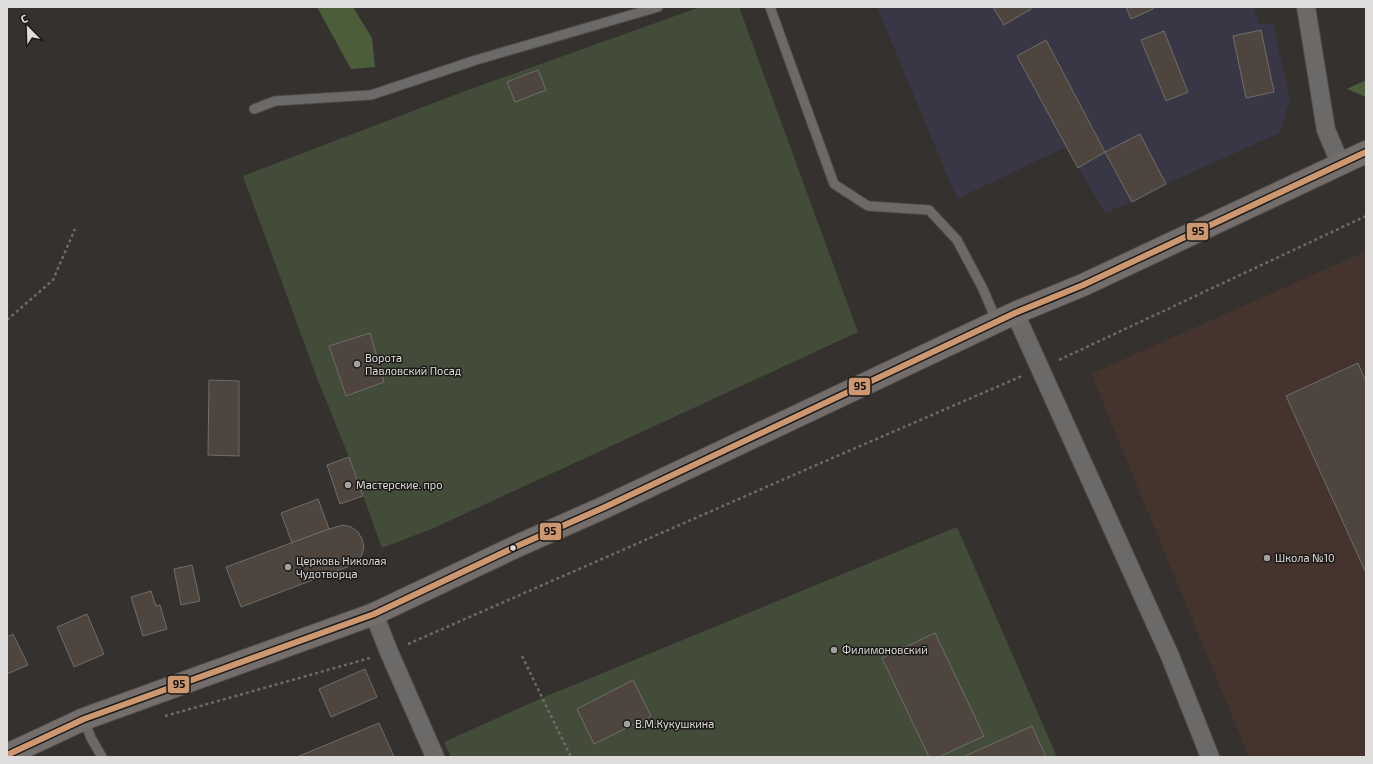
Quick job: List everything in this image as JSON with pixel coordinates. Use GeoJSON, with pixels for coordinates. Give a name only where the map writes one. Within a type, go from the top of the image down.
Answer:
{"type":"FeatureCollection","features":[{"type":"Feature","properties":{"kind":"street"},"geometry":{"type":"LineString","coordinates":[[1306,7],[1326,130],[1340,163]]}},
{"type":"Feature","properties":{"kind":"street"},"geometry":{"type":"LineString","coordinates":[[7,755],[84,719],[374,614],[1006,318],[1083,284],[1366,152]]}},
{"type":"Feature","properties":{"kind":"street"},"geometry":{"type":"LineString","coordinates":[[1006,318],[1041,368],[1170,656],[1210,757]]}},
{"type":"Feature","properties":{"kind":"street"},"geometry":{"type":"LineString","coordinates":[[374,614],[435,757]]}},
{"type":"Feature","properties":{"kind":"lane"},"geometry":{"type":"LineString","coordinates":[[254,109],[275,101],[371,95],[476,60],[658,7]]}},
{"type":"Feature","properties":{"kind":"lane"},"geometry":{"type":"LineString","coordinates":[[770,7],[834,184],[868,206],[929,210],[957,240],[983,289],[1006,318]]}},
{"type":"Feature","properties":{"kind":"lane"},"geometry":{"type":"LineString","coordinates":[[84,719],[91,738],[102,757]]}},
{"type":"Feature","properties":{"kind":"path"},"geometry":{"type":"LineString","coordinates":[[160,718],[389,652],[1041,368],[1366,216]]}},
{"type":"Feature","properties":{"kind":"path"},"geometry":{"type":"LineString","coordinates":[[7,320],[53,280],[75,230]]}},
{"type":"Feature","properties":{"kind":"path"},"geometry":{"type":"LineString","coordinates":[[522,656],[571,757]]}},
{"type":"Feature","properties":{"kind":"shaded area"},"geometry":{"type":"Polygon","coordinates":[[[877,7],[1254,7],[1259,24],[1273,23],[1290,99],[1280,133],[1166,184],[1132,202],[1105,213],[1066,147],[957,199],[877,7]]]}},
{"type":"Feature","properties":{"kind":"shaded area","name":"Школа №10"},"geometry":{"type":"Polygon","coordinates":[[[1366,251],[1366,757],[1249,757],[1091,374],[1366,251]]]}},
{"type":"Feature","properties":{"kind":"green space"},"geometry":{"type":"Polygon","coordinates":[[[317,7],[353,7],[372,38],[375,67],[351,69],[317,7]]]}},
{"type":"Feature","properties":{"kind":"green space"},"geometry":{"type":"Polygon","coordinates":[[[700,7],[739,7],[858,332],[434,528],[382,548],[349,457],[317,378],[243,176],[465,91],[700,7]]]}},
{"type":"Feature","properties":{"kind":"green space"},"geometry":{"type":"Polygon","coordinates":[[[1366,80],[1366,97],[1347,89],[1366,80]]]}},
{"type":"Feature","properties":{"kind":"green space","name":"Филимоновский"},"geometry":{"type":"Polygon","coordinates":[[[957,527],[1057,757],[451,757],[444,742],[542,698],[957,527]]]}},
{"type":"Feature","properties":{"kind":"building"},"geometry":{"type":"Polygon","coordinates":[[[993,7],[1030,7],[1031,9],[1004,25],[993,7]]]}},
{"type":"Feature","properties":{"kind":"building"},"geometry":{"type":"Polygon","coordinates":[[[1126,7],[1153,7],[1153,9],[1131,19],[1126,7]]]}},
{"type":"Feature","properties":{"kind":"building"},"geometry":{"type":"Polygon","coordinates":[[[1261,30],[1274,92],[1246,98],[1233,36],[1261,30]]]}},
{"type":"Feature","properties":{"kind":"building"},"geometry":{"type":"Polygon","coordinates":[[[1164,31],[1188,92],[1166,101],[1141,40],[1164,31]]]}},
{"type":"Feature","properties":{"kind":"building"},"geometry":{"type":"Polygon","coordinates":[[[1046,40],[1105,152],[1078,168],[1017,56],[1046,40]]]}},
{"type":"Feature","properties":{"kind":"building"},"geometry":{"type":"Polygon","coordinates":[[[538,70],[546,90],[515,102],[507,82],[538,70]]]}},
{"type":"Feature","properties":{"kind":"building"},"geometry":{"type":"Polygon","coordinates":[[[1140,134],[1166,184],[1132,202],[1105,152],[1140,134]]]}},
{"type":"Feature","properties":{"kind":"building","name":"Ворота Павловский Посад"},"geometry":{"type":"Polygon","coordinates":[[[370,333],[384,382],[346,396],[329,346],[370,333]]]}},
{"type":"Feature","properties":{"kind":"building"},"geometry":{"type":"Polygon","coordinates":[[[1358,363],[1366,382],[1366,573],[1286,396],[1358,363]]]}},
{"type":"Feature","properties":{"kind":"building"},"geometry":{"type":"Polygon","coordinates":[[[209,380],[239,381],[239,456],[208,455],[209,380]]]}},
{"type":"Feature","properties":{"kind":"building"},"geometry":{"type":"Polygon","coordinates":[[[349,457],[363,496],[340,504],[327,465],[349,457]]]}},
{"type":"Feature","properties":{"kind":"building"},"geometry":{"type":"Polygon","coordinates":[[[318,499],[329,529],[292,543],[281,513],[318,499]]]}},
{"type":"Feature","properties":{"kind":"building","name":"Церковь Николая Чудотворца"},"geometry":{"type":"Polygon","coordinates":[[[343,525],[351,527],[358,532],[362,539],[364,547],[362,555],[357,562],[241,607],[226,567],[343,525]]]}},
{"type":"Feature","properties":{"kind":"building"},"geometry":{"type":"Polygon","coordinates":[[[192,565],[200,601],[181,605],[174,569],[192,565]]]}},
{"type":"Feature","properties":{"kind":"building"},"geometry":{"type":"Polygon","coordinates":[[[151,591],[156,606],[160,605],[167,629],[143,636],[131,597],[151,591]]]}},
{"type":"Feature","properties":{"kind":"building"},"geometry":{"type":"Polygon","coordinates":[[[87,614],[104,654],[74,667],[57,627],[87,614]]]}},
{"type":"Feature","properties":{"kind":"building"},"geometry":{"type":"Polygon","coordinates":[[[935,633],[984,736],[939,757],[929,757],[882,658],[935,633]]]}},
{"type":"Feature","properties":{"kind":"building"},"geometry":{"type":"Polygon","coordinates":[[[13,634],[28,665],[7,674],[7,637],[13,634]]]}},
{"type":"Feature","properties":{"kind":"building"},"geometry":{"type":"Polygon","coordinates":[[[365,669],[377,697],[331,717],[319,689],[365,669]]]}},
{"type":"Feature","properties":{"kind":"building"},"geometry":{"type":"Polygon","coordinates":[[[633,680],[651,716],[594,744],[577,709],[633,680]]]}},
{"type":"Feature","properties":{"kind":"building"},"geometry":{"type":"Polygon","coordinates":[[[379,723],[394,757],[297,757],[379,723]]]}},
{"type":"Feature","properties":{"kind":"building"},"geometry":{"type":"Polygon","coordinates":[[[1032,726],[1046,757],[963,757],[1032,726]]]}},
{"type":"Feature","properties":{"kind":"transit line","name":"95"},"geometry":{"type":"LineString","coordinates":[[7,755],[84,719],[374,614],[515,547],[605,507],[1015,313],[1083,285],[1366,152]]}},
{"type":"Feature","properties":{"kind":"place","name":"Ворота Павловский Посад"},"geometry":{"type":"Point","coordinates":[357,364]}},
{"type":"Feature","properties":{"kind":"place","name":"Мастерские. про"},"geometry":{"type":"Point","coordinates":[348,485]}},
{"type":"Feature","properties":{"kind":"place","name":"Школа №10"},"geometry":{"type":"Point","coordinates":[1267,558]}},
{"type":"Feature","properties":{"kind":"place","name":"Церковь Николая Чудотворца"},"geometry":{"type":"Point","coordinates":[288,567]}},
{"type":"Feature","properties":{"kind":"place","name":"Филимоновский"},"geometry":{"type":"Point","coordinates":[834,650]}},
{"type":"Feature","properties":{"kind":"place","name":"В.М.Кукушкина"},"geometry":{"type":"Point","coordinates":[627,724]}}]}
